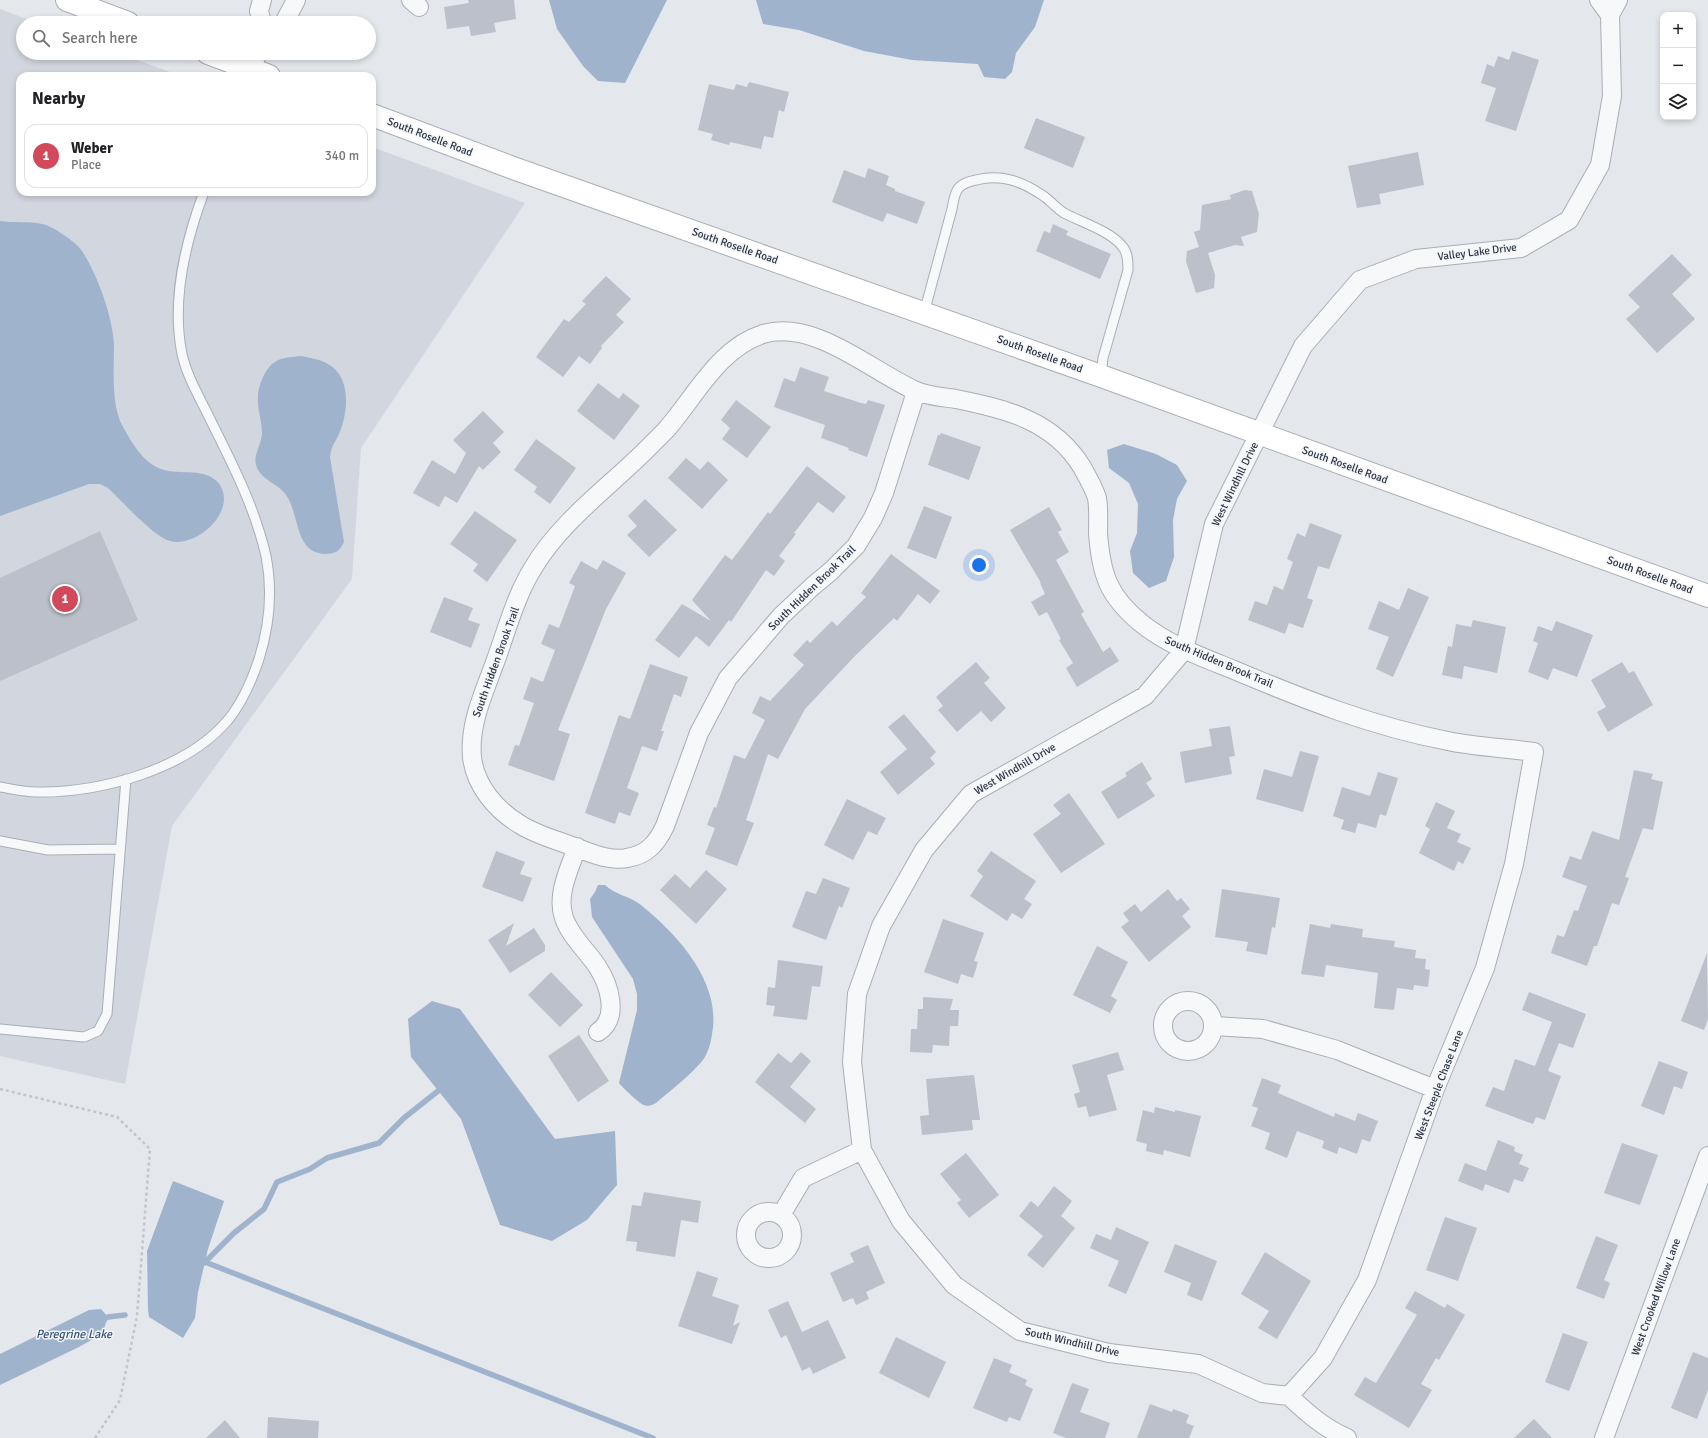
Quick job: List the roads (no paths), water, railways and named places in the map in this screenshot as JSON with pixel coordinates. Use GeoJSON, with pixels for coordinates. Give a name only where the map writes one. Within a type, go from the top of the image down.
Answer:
{"type":"FeatureCollection","features":[{"type":"Feature","properties":{"kind":"main road"},"geometry":{"type":"LineString","coordinates":[[67,0],[109,16]]}},
{"type":"Feature","properties":{"kind":"main road"},"geometry":{"type":"LineString","coordinates":[[230,60],[256,68]]}},
{"type":"Feature","properties":{"kind":"main road","name":"South Roselle Road"},"geometry":{"type":"LineString","coordinates":[[376,117],[513,168],[1101,376],[1259,435],[1708,596]]}},
{"type":"Feature","properties":{"kind":"street"},"geometry":{"type":"LineString","coordinates":[[260,16],[259,11],[262,0]]}},
{"type":"Feature","properties":{"kind":"street"},"geometry":{"type":"LineString","coordinates":[[288,16],[296,0]]}},
{"type":"Feature","properties":{"kind":"street","name":"Valley Lake Drive"},"geometry":{"type":"LineString","coordinates":[[1259,435],[1303,346],[1360,280],[1416,259],[1521,248],[1569,220],[1600,165],[1612,96],[1614,7],[1599,0]]}},
{"type":"Feature","properties":{"kind":"street","name":"South Hidden Brook Trail"},"geometry":{"type":"LineString","coordinates":[[916,392],[884,493],[873,518],[856,546],[832,571],[813,586],[781,616],[728,678],[699,733],[665,826],[658,840],[648,851],[632,858],[613,860],[524,828],[507,816],[489,799],[479,780],[472,761],[472,733],[478,708],[520,595],[531,570],[542,554],[585,506],[664,432],[721,361],[744,343],[764,334],[787,332],[809,335],[830,344],[916,392],[1002,408],[1047,430],[1068,448],[1082,468],[1096,497],[1100,559],[1107,584],[1122,606],[1141,623],[1161,637],[1184,650],[1350,716],[1448,741],[1534,752]]}},
{"type":"Feature","properties":{"kind":"street","name":"West Windhill Drive"},"geometry":{"type":"LineString","coordinates":[[862,1150],[852,1062],[857,994],[881,926],[924,850],[971,794],[1145,696],[1184,650],[1214,524],[1259,435]]}},
{"type":"Feature","properties":{"kind":"street","name":"West Steeple Chase Lane"},"geometry":{"type":"LineString","coordinates":[[1289,1396],[1323,1358],[1367,1280],[1435,1089],[1485,968],[1514,864],[1534,752]]}},
{"type":"Feature","properties":{"kind":"street"},"geometry":{"type":"LineString","coordinates":[[577,848],[564,887],[562,902],[564,919],[572,933],[598,968],[611,1000],[611,1016],[605,1027],[598,1032]]}},
{"type":"Feature","properties":{"kind":"street"},"geometry":{"type":"LineString","coordinates":[[1214,1026],[1263,1029],[1337,1050],[1435,1089]]}},
{"type":"Feature","properties":{"kind":"street"},"geometry":{"type":"LineString","coordinates":[[781,1215],[803,1178],[862,1150]]}},
{"type":"Feature","properties":{"kind":"street","name":"South Windhill Drive"},"geometry":{"type":"LineString","coordinates":[[862,1150],[901,1221],[954,1285],[1020,1331],[1109,1353],[1198,1364],[1262,1393],[1289,1396]]}},
{"type":"Feature","properties":{"kind":"street","name":"West Crooked Willow Lane"},"geometry":{"type":"LineString","coordinates":[[1604,1438],[1708,1156]]}},
{"type":"Feature","properties":{"kind":"street"},"geometry":{"type":"LineString","coordinates":[[1289,1396],[1328,1430],[1347,1438]]}},
{"type":"Feature","properties":{"kind":"lane"},"geometry":{"type":"LineString","coordinates":[[924,313],[952,209],[955,192],[964,182],[984,178],[1005,178],[1014,180],[1042,195],[1062,212],[1113,238],[1124,247],[1128,270],[1103,358],[1101,376]]}},
{"type":"Feature","properties":{"kind":"lane"},"geometry":{"type":"LineString","coordinates":[[0,787],[34,792],[69,791],[105,785],[153,771],[185,754],[211,737],[228,720],[242,698],[256,666],[266,636],[270,608],[270,581],[255,518],[243,485],[195,388],[182,356],[178,322],[180,288],[187,246],[203,196]]}},
{"type":"Feature","properties":{"kind":"lane"},"geometry":{"type":"LineString","coordinates":[[0,1029],[84,1037],[98,1031],[107,1014],[126,779]]}},
{"type":"Feature","properties":{"kind":"lane"},"geometry":{"type":"LineString","coordinates":[[0,841],[48,850],[120,849]]}},
{"type":"Feature","properties":{"kind":"water"},"geometry":{"type":"Polygon","coordinates":[[[549,0],[667,0],[625,83],[598,81],[583,66],[557,29],[549,0]]]}},
{"type":"Feature","properties":{"kind":"water"},"geometry":{"type":"Polygon","coordinates":[[[756,0],[1044,0],[1035,27],[1016,53],[1012,72],[1005,79],[984,77],[978,64],[912,60],[864,51],[799,30],[763,24],[756,0]]]}},
{"type":"Feature","properties":{"kind":"water"},"geometry":{"type":"Polygon","coordinates":[[[0,221],[47,225],[70,239],[79,247],[88,260],[103,296],[111,322],[114,344],[114,386],[116,407],[118,416],[129,438],[143,456],[154,466],[168,471],[192,472],[208,475],[220,485],[224,495],[223,506],[219,516],[211,526],[202,533],[191,539],[180,542],[170,541],[163,538],[138,518],[108,488],[100,484],[89,484],[0,516],[0,221]]]}},
{"type":"Feature","properties":{"kind":"water"},"geometry":{"type":"Polygon","coordinates":[[[301,356],[322,361],[336,370],[341,377],[346,396],[346,406],[342,425],[332,447],[330,457],[344,542],[341,548],[334,553],[329,554],[315,552],[308,547],[299,531],[294,512],[286,495],[261,474],[255,461],[262,433],[258,393],[263,378],[268,368],[278,360],[301,356]]]}},
{"type":"Feature","properties":{"kind":"water"},"geometry":{"type":"Polygon","coordinates":[[[1124,444],[1156,454],[1177,465],[1187,481],[1177,499],[1173,520],[1174,557],[1166,581],[1149,588],[1133,573],[1130,551],[1137,533],[1138,504],[1129,483],[1109,468],[1107,450],[1124,444]]]}},
{"type":"Feature","properties":{"kind":"water"},"geometry":{"type":"Polygon","coordinates":[[[598,885],[605,885],[613,891],[637,902],[669,931],[694,962],[704,979],[710,997],[713,1015],[712,1034],[705,1057],[681,1082],[656,1103],[650,1106],[646,1106],[639,1102],[619,1083],[637,1010],[637,994],[633,979],[592,917],[590,899],[598,885]]]}},
{"type":"Feature","properties":{"kind":"water"},"geometry":{"type":"Polygon","coordinates":[[[432,1001],[460,1009],[555,1139],[615,1131],[617,1185],[587,1220],[552,1241],[500,1225],[461,1119],[411,1057],[408,1019],[432,1001]]]}},
{"type":"Feature","properties":{"kind":"water"},"geometry":{"type":"Polygon","coordinates":[[[173,1181],[224,1201],[208,1249],[198,1292],[195,1318],[183,1338],[149,1317],[148,1310],[147,1251],[173,1181]]]}},
{"type":"Feature","properties":{"kind":"water","name":"Peregrine Lake"},"geometry":{"type":"Polygon","coordinates":[[[101,1309],[108,1317],[102,1334],[79,1347],[0,1385],[0,1354],[89,1310],[101,1309]]]}},
{"type":"Feature","properties":{"kind":"waterway"},"geometry":{"type":"LineString","coordinates":[[204,1263],[234,1233],[264,1209],[277,1182],[310,1169],[327,1158],[379,1143],[404,1118],[438,1091]]}},
{"type":"Feature","properties":{"kind":"waterway"},"geometry":{"type":"LineString","coordinates":[[205,1262],[653,1438]]}},
{"type":"Feature","properties":{"kind":"waterway"},"geometry":{"type":"LineString","coordinates":[[102,1320],[108,1317],[125,1315]]}},
{"type":"Feature","properties":{"kind":"place","name":"Weber"},"geometry":{"type":"Point","coordinates":[65,599]}}]}
